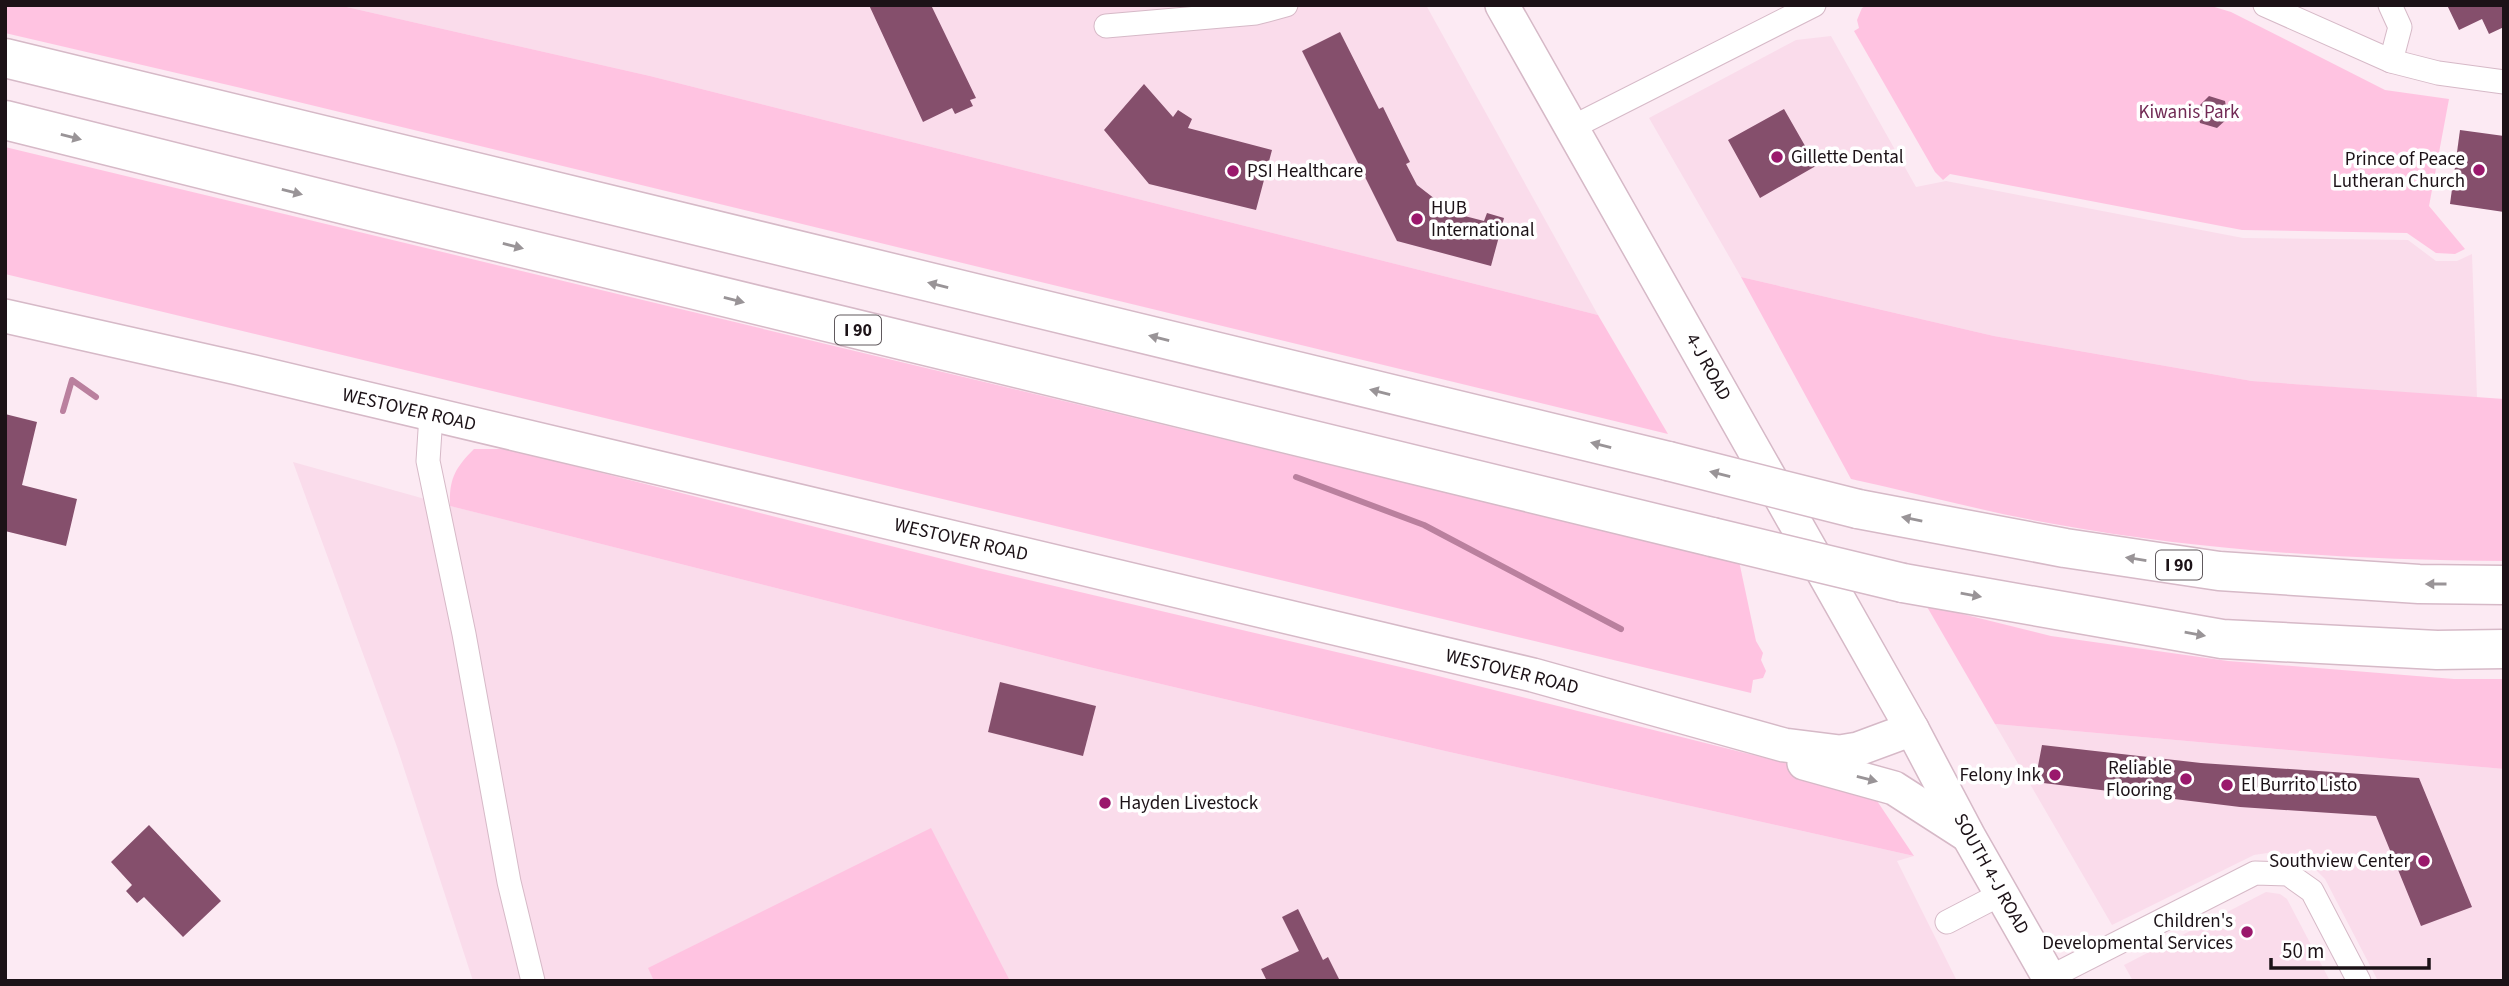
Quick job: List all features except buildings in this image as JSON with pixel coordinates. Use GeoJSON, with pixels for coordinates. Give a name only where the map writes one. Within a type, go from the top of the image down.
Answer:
{"type":"FeatureCollection","features":[{"type":"Feature","properties":{"kind":"highway","name":"I 90"},"geometry":{"type":"LineString","coordinates":[[5,58],[1858,509],[2065,548],[2219,572],[2419,584],[2504,585]]}},
{"type":"Feature","properties":{"kind":"highway","name":"I 90"},"geometry":{"type":"LineString","coordinates":[[5,120],[1903,583],[2222,639],[2437,650],[2504,649]]}},
{"type":"Feature","properties":{"kind":"street"},"geometry":{"type":"LineString","coordinates":[[1106,26],[1256,13],[1286,5]]}},
{"type":"Feature","properties":{"kind":"street","name":"4-J ROAD"},"geometry":{"type":"LineString","coordinates":[[1502,5],[1912,729]]}},
{"type":"Feature","properties":{"kind":"street"},"geometry":{"type":"LineString","coordinates":[[1573,127],[1814,5]]}},
{"type":"Feature","properties":{"kind":"street"},"geometry":{"type":"LineString","coordinates":[[2265,5],[2391,61],[2438,73],[2504,82]]}},
{"type":"Feature","properties":{"kind":"street"},"geometry":{"type":"LineString","coordinates":[[2390,5],[2400,27],[2391,61]]}},
{"type":"Feature","properties":{"kind":"street","name":"WESTOVER ROAD"},"geometry":{"type":"LineString","coordinates":[[5,316],[237,368],[1533,675],[1784,745],[1840,752],[1858,749],[1912,729]]}},
{"type":"Feature","properties":{"kind":"street"},"geometry":{"type":"LineString","coordinates":[[431,415],[428,461],[464,634],[509,882],[533,981]]}},
{"type":"Feature","properties":{"kind":"street","name":"SOUTH 4-J ROAD"},"geometry":{"type":"LineString","coordinates":[[1912,729],[2048,980]]}},
{"type":"Feature","properties":{"kind":"street"},"geometry":{"type":"LineString","coordinates":[[1784,745],[1801,762],[1894,788],[1969,837]]}},
{"type":"Feature","properties":{"kind":"street"},"geometry":{"type":"LineString","coordinates":[[2048,980],[2255,873],[2288,874],[2312,891],[2360,981]]}},
{"type":"Feature","properties":{"kind":"street"},"geometry":{"type":"LineString","coordinates":[[1947,922],[2001,894]]}},
{"type":"Feature","properties":{"kind":"shaded area"},"geometry":{"type":"Polygon","coordinates":[[[338,5],[1426,5],[1598,315],[650,76],[338,5]]]}},
{"type":"Feature","properties":{"kind":"shaded area"},"geometry":{"type":"Polygon","coordinates":[[[1831,36],[1916,187],[1946,181],[2243,238],[2408,240],[2436,261],[2457,261],[2472,254],[2477,398],[2252,381],[1994,336],[1741,277],[1649,118],[1796,40],[1831,36]]]}},
{"type":"Feature","properties":{"kind":"shaded area"},"geometry":{"type":"Polygon","coordinates":[[[293,462],[450,506],[1089,667],[1445,751],[1914,856],[1897,861],[1957,981],[473,981],[397,747],[293,462]]]}},
{"type":"Feature","properties":{"kind":"shaded area"},"geometry":{"type":"Polygon","coordinates":[[[1995,724],[2504,769],[2504,981],[2378,981],[2325,879],[2310,864],[2274,852],[2254,855],[2112,925],[1995,724]]]}},
{"type":"Feature","properties":{"kind":"shaded area","name":"Children's Developmental Services"},"geometry":{"type":"Polygon","coordinates":[[[2266,892],[2280,894],[2287,899],[2330,981],[2133,981],[2124,965],[2266,892]]]}},
{"type":"Feature","properties":{"kind":"green space"},"geometry":{"type":"Polygon","coordinates":[[[5,5],[338,5],[650,76],[1598,315],[1668,434],[5,33],[5,5]]]}},
{"type":"Feature","properties":{"kind":"green space","name":"Kiwanis Park"},"geometry":{"type":"Polygon","coordinates":[[[1867,5],[2208,5],[2231,12],[2385,90],[2449,99],[2429,206],[2465,249],[2455,254],[2436,253],[2407,233],[2242,230],[1950,174],[1943,180],[1935,172],[1854,31],[1859,28],[1857,20],[1862,8],[1867,5]]]}},
{"type":"Feature","properties":{"kind":"green space"},"geometry":{"type":"Polygon","coordinates":[[[5,147],[1739,561],[1756,641],[1763,653],[1761,660],[1766,671],[1763,678],[1753,680],[1751,693],[5,274],[5,147]]]}},
{"type":"Feature","properties":{"kind":"green space"},"geometry":{"type":"Polygon","coordinates":[[[1741,277],[1994,336],[2252,381],[2504,399],[2504,561],[2335,556],[2166,541],[2029,519],[1851,479],[1741,277]]]}},
{"type":"Feature","properties":{"kind":"green space"},"geometry":{"type":"Polygon","coordinates":[[[474,449],[507,449],[982,569],[1426,673],[1865,783],[1914,856],[1445,751],[1089,667],[450,506],[454,474],[474,449]]]}},
{"type":"Feature","properties":{"kind":"green space"},"geometry":{"type":"Polygon","coordinates":[[[1926,605],[2051,636],[2228,661],[2454,679],[2504,679],[2504,769],[1995,724],[1926,605]]]}},
{"type":"Feature","properties":{"kind":"green space"},"geometry":{"type":"Polygon","coordinates":[[[931,828],[1010,981],[654,981],[648,968],[931,828]]]}},
{"type":"Feature","properties":{"kind":"waterway"},"geometry":{"type":"LineString","coordinates":[[63,411],[72,380],[96,397]]}},
{"type":"Feature","properties":{"kind":"waterway"},"geometry":{"type":"LineString","coordinates":[[1296,477],[1424,525],[1621,629]]}},
{"type":"Feature","properties":{"kind":"place","name":"Gillette Dental"},"geometry":{"type":"Point","coordinates":[1777,157]}},
{"type":"Feature","properties":{"kind":"place","name":"Prince of Peace Lutheran Church"},"geometry":{"type":"Point","coordinates":[2479,170]}},
{"type":"Feature","properties":{"kind":"place","name":"PSI Healthcare"},"geometry":{"type":"Point","coordinates":[1233,171]}},
{"type":"Feature","properties":{"kind":"place","name":"HUB International"},"geometry":{"type":"Point","coordinates":[1417,219]}},
{"type":"Feature","properties":{"kind":"place","name":"Felony Ink"},"geometry":{"type":"Point","coordinates":[2055,775]}},
{"type":"Feature","properties":{"kind":"place","name":"Reliable Flooring"},"geometry":{"type":"Point","coordinates":[2186,779]}},
{"type":"Feature","properties":{"kind":"place","name":"El Burrito Listo"},"geometry":{"type":"Point","coordinates":[2227,785]}},
{"type":"Feature","properties":{"kind":"place","name":"Hayden Livestock"},"geometry":{"type":"Point","coordinates":[1105,803]}},
{"type":"Feature","properties":{"kind":"place","name":"Southview Center"},"geometry":{"type":"Point","coordinates":[2424,861]}},
{"type":"Feature","properties":{"kind":"place","name":"Children's Developmental Services"},"geometry":{"type":"Point","coordinates":[2247,932]}}]}
